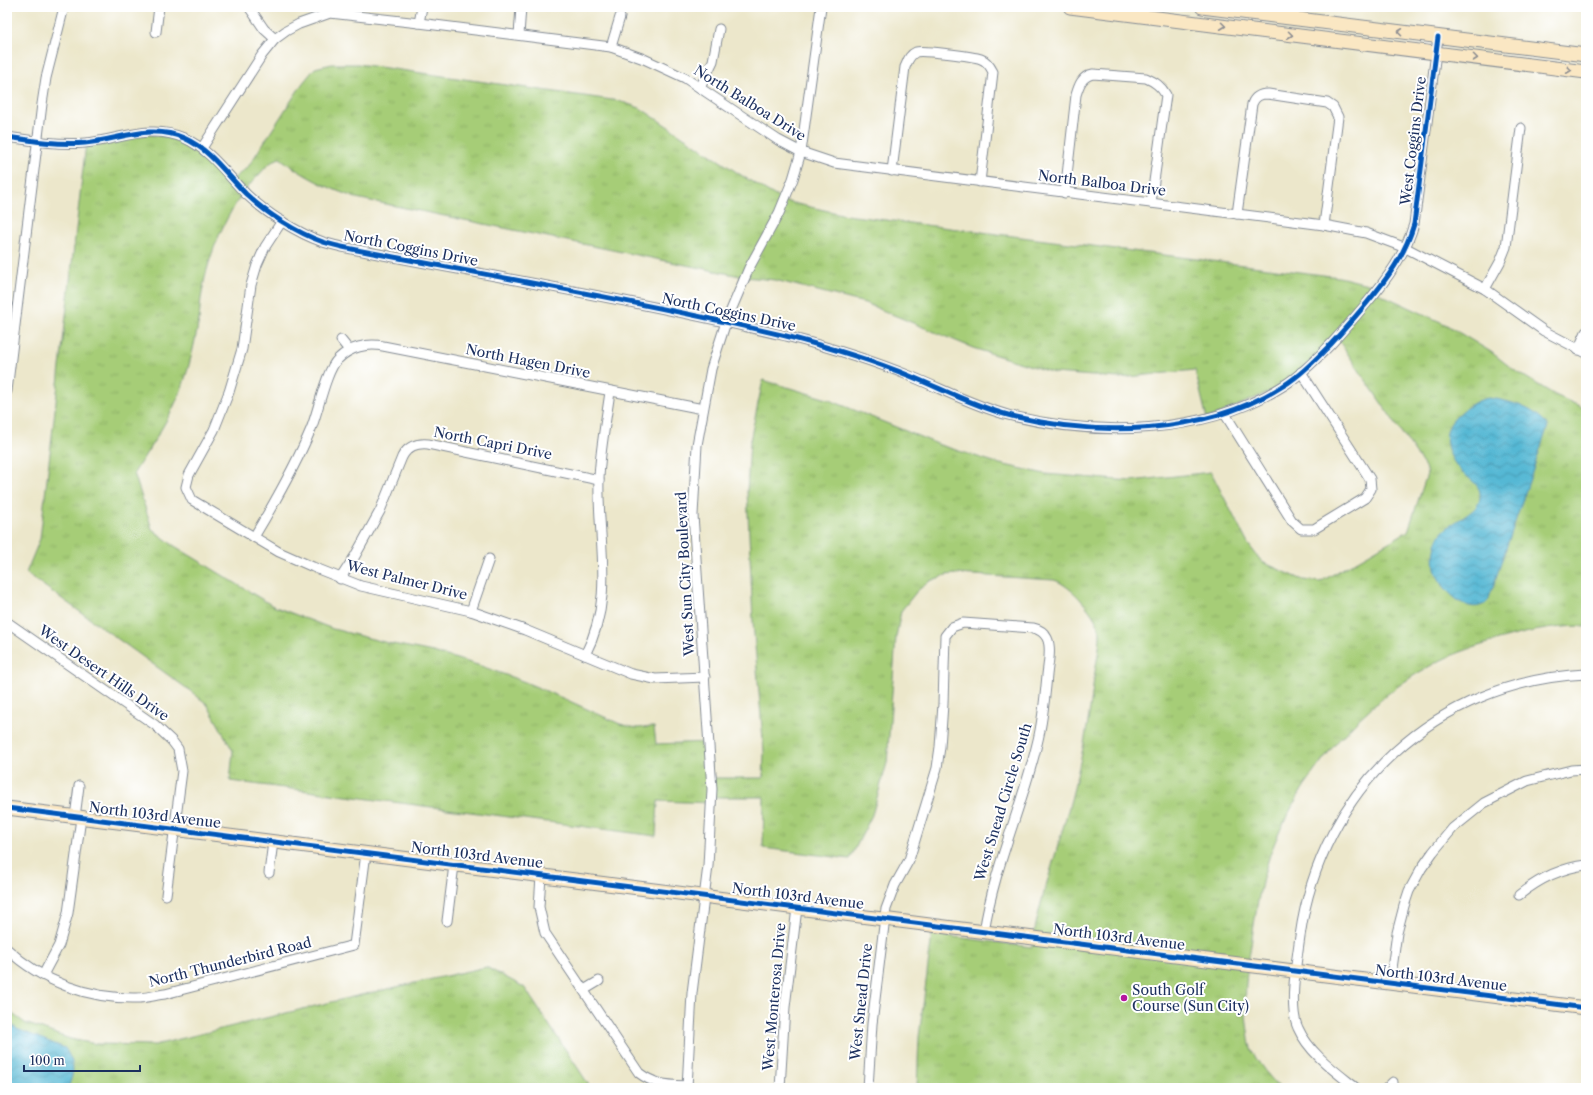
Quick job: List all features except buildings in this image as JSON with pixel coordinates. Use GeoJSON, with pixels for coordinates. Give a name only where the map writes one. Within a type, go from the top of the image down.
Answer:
{"type":"FeatureCollection","features":[{"type":"Feature","properties":{"kind":"street"},"geometry":{"type":"LineString","coordinates":[[7,391],[36,141],[46,78],[64,7]]}},
{"type":"Feature","properties":{"kind":"street"},"geometry":{"type":"LineString","coordinates":[[156,32],[159,7]]}},
{"type":"Feature","properties":{"kind":"street"},"geometry":{"type":"LineString","coordinates":[[248,7],[264,29],[275,39]]}},
{"type":"Feature","properties":{"kind":"street"},"geometry":{"type":"LineString","coordinates":[[420,23],[422,7]]}},
{"type":"Feature","properties":{"kind":"street"},"geometry":{"type":"LineString","coordinates":[[519,35],[521,7]]}},
{"type":"Feature","properties":{"kind":"street","name":"West Sun City Boulevard"},"geometry":{"type":"LineString","coordinates":[[687,1087],[692,993],[710,841],[712,789],[693,515],[696,445],[711,369],[726,322],[749,268],[779,213],[793,179],[801,152],[821,7]]}},
{"type":"Feature","properties":{"kind":"street"},"geometry":{"type":"LineString","coordinates":[[1076,7],[1586,72]]}},
{"type":"Feature","properties":{"kind":"street"},"geometry":{"type":"LineString","coordinates":[[1202,7],[1586,55]]}},
{"type":"Feature","properties":{"kind":"street","name":"North Balboa Drive"},"geometry":{"type":"LineString","coordinates":[[202,148],[262,55],[275,39],[286,30],[329,10],[611,47],[670,70],[700,88],[778,140],[801,152],[834,163],[1324,225],[1366,233],[1406,248],[1485,289],[1544,331],[1582,352]]}},
{"type":"Feature","properties":{"kind":"street"},"geometry":{"type":"LineString","coordinates":[[611,47],[620,17]]}},
{"type":"Feature","properties":{"kind":"street"},"geometry":{"type":"LineString","coordinates":[[700,88],[713,61],[719,30]]}},
{"type":"Feature","properties":{"kind":"street","name":"West Coggins Drive"},"geometry":{"type":"LineString","coordinates":[[1406,248],[1414,224],[1418,203],[1438,37]]}},
{"type":"Feature","properties":{"kind":"street"},"geometry":{"type":"LineString","coordinates":[[892,171],[906,67],[909,58],[915,53],[921,51],[981,59],[990,65],[993,72],[980,182]]}},
{"type":"Feature","properties":{"kind":"street"},"geometry":{"type":"LineString","coordinates":[[1551,68],[1554,51]]}},
{"type":"Feature","properties":{"kind":"street"},"geometry":{"type":"LineString","coordinates":[[1065,193],[1076,95],[1079,86],[1088,75],[1120,75],[1146,78],[1158,85],[1166,95],[1151,203]]}},
{"type":"Feature","properties":{"kind":"street"},"geometry":{"type":"LineString","coordinates":[[1237,214],[1250,113],[1254,100],[1262,94],[1327,103],[1333,107],[1338,117],[1324,225]]}},
{"type":"Feature","properties":{"kind":"street"},"geometry":{"type":"LineString","coordinates":[[1485,289],[1500,262],[1506,247],[1521,128]]}},
{"type":"Feature","properties":{"kind":"street","name":"North Coggins Drive"},"geometry":{"type":"LineString","coordinates":[[7,138],[65,144],[86,143],[146,131],[173,134],[202,148],[247,194],[282,221],[303,234],[323,242],[352,249],[726,322],[841,350],[908,375],[987,408],[1007,414],[1032,420],[1082,426],[1127,428],[1186,423],[1225,414],[1268,395],[1285,385],[1319,357],[1352,321],[1389,276],[1406,248]]}},
{"type":"Feature","properties":{"kind":"street","name":"West Palmer Drive"},"geometry":{"type":"LineString","coordinates":[[282,221],[265,246],[257,265],[251,285],[242,349],[230,392],[214,430],[189,475],[186,487],[192,500],[279,552],[340,579],[361,586],[472,611],[525,630],[631,674],[655,679],[705,677]]}},
{"type":"Feature","properties":{"kind":"street"},"geometry":{"type":"LineString","coordinates":[[1582,352],[1586,332]]}},
{"type":"Feature","properties":{"kind":"street"},"geometry":{"type":"LineString","coordinates":[[340,340],[349,350]]}},
{"type":"Feature","properties":{"kind":"street","name":"North Hagen Drive"},"geometry":{"type":"LineString","coordinates":[[254,537],[300,456],[312,427],[333,364],[349,350],[362,346],[373,345],[702,409]]}},
{"type":"Feature","properties":{"kind":"street"},"geometry":{"type":"LineString","coordinates":[[1225,414],[1292,521],[1301,529],[1314,528],[1365,498],[1371,489],[1370,479],[1301,372]]}},
{"type":"Feature","properties":{"kind":"street"},"geometry":{"type":"LineString","coordinates":[[585,655],[593,640],[597,628],[603,598],[604,568],[599,480],[602,442],[610,392]]}},
{"type":"Feature","properties":{"kind":"street","name":"North Capri Drive"},"geometry":{"type":"LineString","coordinates":[[340,579],[374,522],[402,457],[406,450],[411,446],[428,444],[599,480]]}},
{"type":"Feature","properties":{"kind":"street"},"geometry":{"type":"LineString","coordinates":[[472,611],[489,559]]}},
{"type":"Feature","properties":{"kind":"street","name":"West Desert Hills Drive"},"geometry":{"type":"LineString","coordinates":[[7,622],[155,725],[172,741],[178,750],[182,771],[166,895]]}},
{"type":"Feature","properties":{"kind":"street","name":"West Snead Drive"},"geometry":{"type":"LineString","coordinates":[[868,1088],[872,1024],[886,909],[890,895],[909,860],[937,768],[943,704],[945,636],[952,627],[958,624],[997,625]]}},
{"type":"Feature","properties":{"kind":"street","name":"West Snead Circle South"},"geometry":{"type":"LineString","coordinates":[[984,932],[991,894],[1042,726],[1048,662],[1048,643],[1042,632],[1033,628],[997,625]]}},
{"type":"Feature","properties":{"kind":"street"},"geometry":{"type":"LineString","coordinates":[[1356,1088],[1316,1055],[1298,1028],[1293,1011],[1302,920],[1307,897],[1315,870],[1335,827],[1370,776],[1416,734],[1440,717],[1483,696],[1504,688],[1540,679],[1586,674]]}},
{"type":"Feature","properties":{"kind":"street"},"geometry":{"type":"LineString","coordinates":[[1390,983],[1397,933],[1409,891],[1421,869],[1453,828],[1484,803],[1527,781],[1571,770],[1586,769]]}},
{"type":"Feature","properties":{"kind":"street","name":"North 103rd Avenue"},"geometry":{"type":"LineString","coordinates":[[78,817],[79,786]]}},
{"type":"Feature","properties":{"kind":"street","name":"North 103rd Avenue"},"geometry":{"type":"LineString","coordinates":[[7,808],[1586,1008]]}},
{"type":"Feature","properties":{"kind":"street"},"geometry":{"type":"LineString","coordinates":[[43,975],[59,945],[68,913],[78,817]]}},
{"type":"Feature","properties":{"kind":"street"},"geometry":{"type":"LineString","coordinates":[[269,873],[273,842]]}},
{"type":"Feature","properties":{"kind":"street","name":"North Thunderbird Road"},"geometry":{"type":"LineString","coordinates":[[7,949],[20,961],[43,975],[68,987],[89,994],[109,997],[138,998],[165,994],[354,945],[366,853]]}},
{"type":"Feature","properties":{"kind":"street"},"geometry":{"type":"LineString","coordinates":[[447,921],[454,865]]}},
{"type":"Feature","properties":{"kind":"street"},"geometry":{"type":"LineString","coordinates":[[1519,895],[1533,884],[1547,876],[1571,867],[1586,865]]}},
{"type":"Feature","properties":{"kind":"street"},"geometry":{"type":"LineString","coordinates":[[541,876],[538,907],[545,933],[639,1073],[649,1081],[660,1084],[687,1087]]}},
{"type":"Feature","properties":{"kind":"street","name":"West Monterosa Drive"},"geometry":{"type":"LineString","coordinates":[[780,1088],[785,1007],[797,908]]}},
{"type":"Feature","properties":{"kind":"street"},"geometry":{"type":"LineString","coordinates":[[584,990],[599,981]]}},
{"type":"Feature","properties":{"kind":"green space","name":"South Golf Course (Sun City)"},"geometry":{"type":"Polygon","coordinates":[[[332,64],[358,64],[619,101],[640,108],[744,177],[784,201],[846,215],[1339,277],[1380,287],[1376,292],[1445,324],[1491,352],[1514,370],[1555,395],[1586,409],[1586,626],[1561,627],[1515,635],[1452,655],[1430,666],[1381,699],[1359,719],[1338,741],[1319,765],[1302,789],[1287,815],[1266,867],[1257,906],[1245,999],[1246,1020],[1251,1048],[1260,1064],[1280,1088],[917,1088],[919,1037],[932,934],[1032,947],[1040,906],[1066,818],[1081,759],[1100,639],[1100,633],[1095,619],[1083,602],[1068,588],[1054,580],[956,574],[946,575],[930,581],[917,591],[901,611],[896,637],[887,763],[872,815],[850,859],[763,848],[764,797],[712,797],[712,803],[658,801],[656,836],[230,781],[233,751],[207,704],[26,573],[40,539],[86,143],[131,133],[184,138],[233,179],[248,167],[302,84],[315,68],[332,64]],[[280,158],[276,159],[266,167],[245,190],[228,217],[214,247],[205,278],[196,336],[183,385],[167,419],[134,473],[152,529],[173,545],[273,606],[333,629],[388,643],[433,652],[481,666],[525,682],[620,724],[636,728],[654,727],[656,744],[709,742],[711,778],[763,778],[764,752],[753,622],[747,491],[750,441],[763,380],[827,399],[940,445],[1000,464],[1045,474],[1131,481],[1211,472],[1248,544],[1262,562],[1303,580],[1320,582],[1408,531],[1427,474],[1425,467],[1337,338],[1285,385],[1207,419],[1195,370],[1119,378],[1054,373],[973,348],[865,303],[775,280],[745,277],[356,198],[316,181],[298,171],[280,158]]]}},
{"type":"Feature","properties":{"kind":"green space"},"geometry":{"type":"Polygon","coordinates":[[[486,967],[524,987],[591,1088],[7,1088],[7,1010],[25,1023],[70,1039],[96,1044],[155,1045],[352,997],[486,967]]]}},
{"type":"Feature","properties":{"kind":"water"},"geometry":{"type":"Polygon","coordinates":[[[1488,398],[1521,406],[1536,414],[1548,426],[1488,601],[1481,606],[1473,607],[1458,600],[1444,587],[1436,572],[1434,556],[1438,539],[1442,533],[1474,509],[1480,498],[1478,487],[1464,474],[1450,455],[1446,439],[1447,432],[1455,418],[1462,411],[1474,403],[1488,398]]]}},
{"type":"Feature","properties":{"kind":"water"},"geometry":{"type":"Polygon","coordinates":[[[7,1021],[17,1029],[65,1048],[71,1059],[73,1067],[68,1088],[7,1088],[7,1021]]]}},
{"type":"Feature","properties":{"kind":"cycle path"},"geometry":{"type":"LineString","coordinates":[[7,137],[46,142],[85,143],[147,132],[171,134],[184,138],[202,149],[218,163],[246,194],[272,215],[292,228],[326,243],[624,301],[786,336],[879,364],[970,402],[1008,415],[1077,427],[1113,429],[1149,428],[1184,423],[1219,415],[1252,403],[1290,382],[1331,344],[1358,314],[1381,285],[1406,246],[1414,224],[1438,37]]}},
{"type":"Feature","properties":{"kind":"cycle path"},"geometry":{"type":"LineString","coordinates":[[7,808],[1586,1008]]}},
{"type":"Feature","properties":{"kind":"place","name":"South Golf Course (Sun City)"},"geometry":{"type":"Point","coordinates":[1124,998]}}]}
